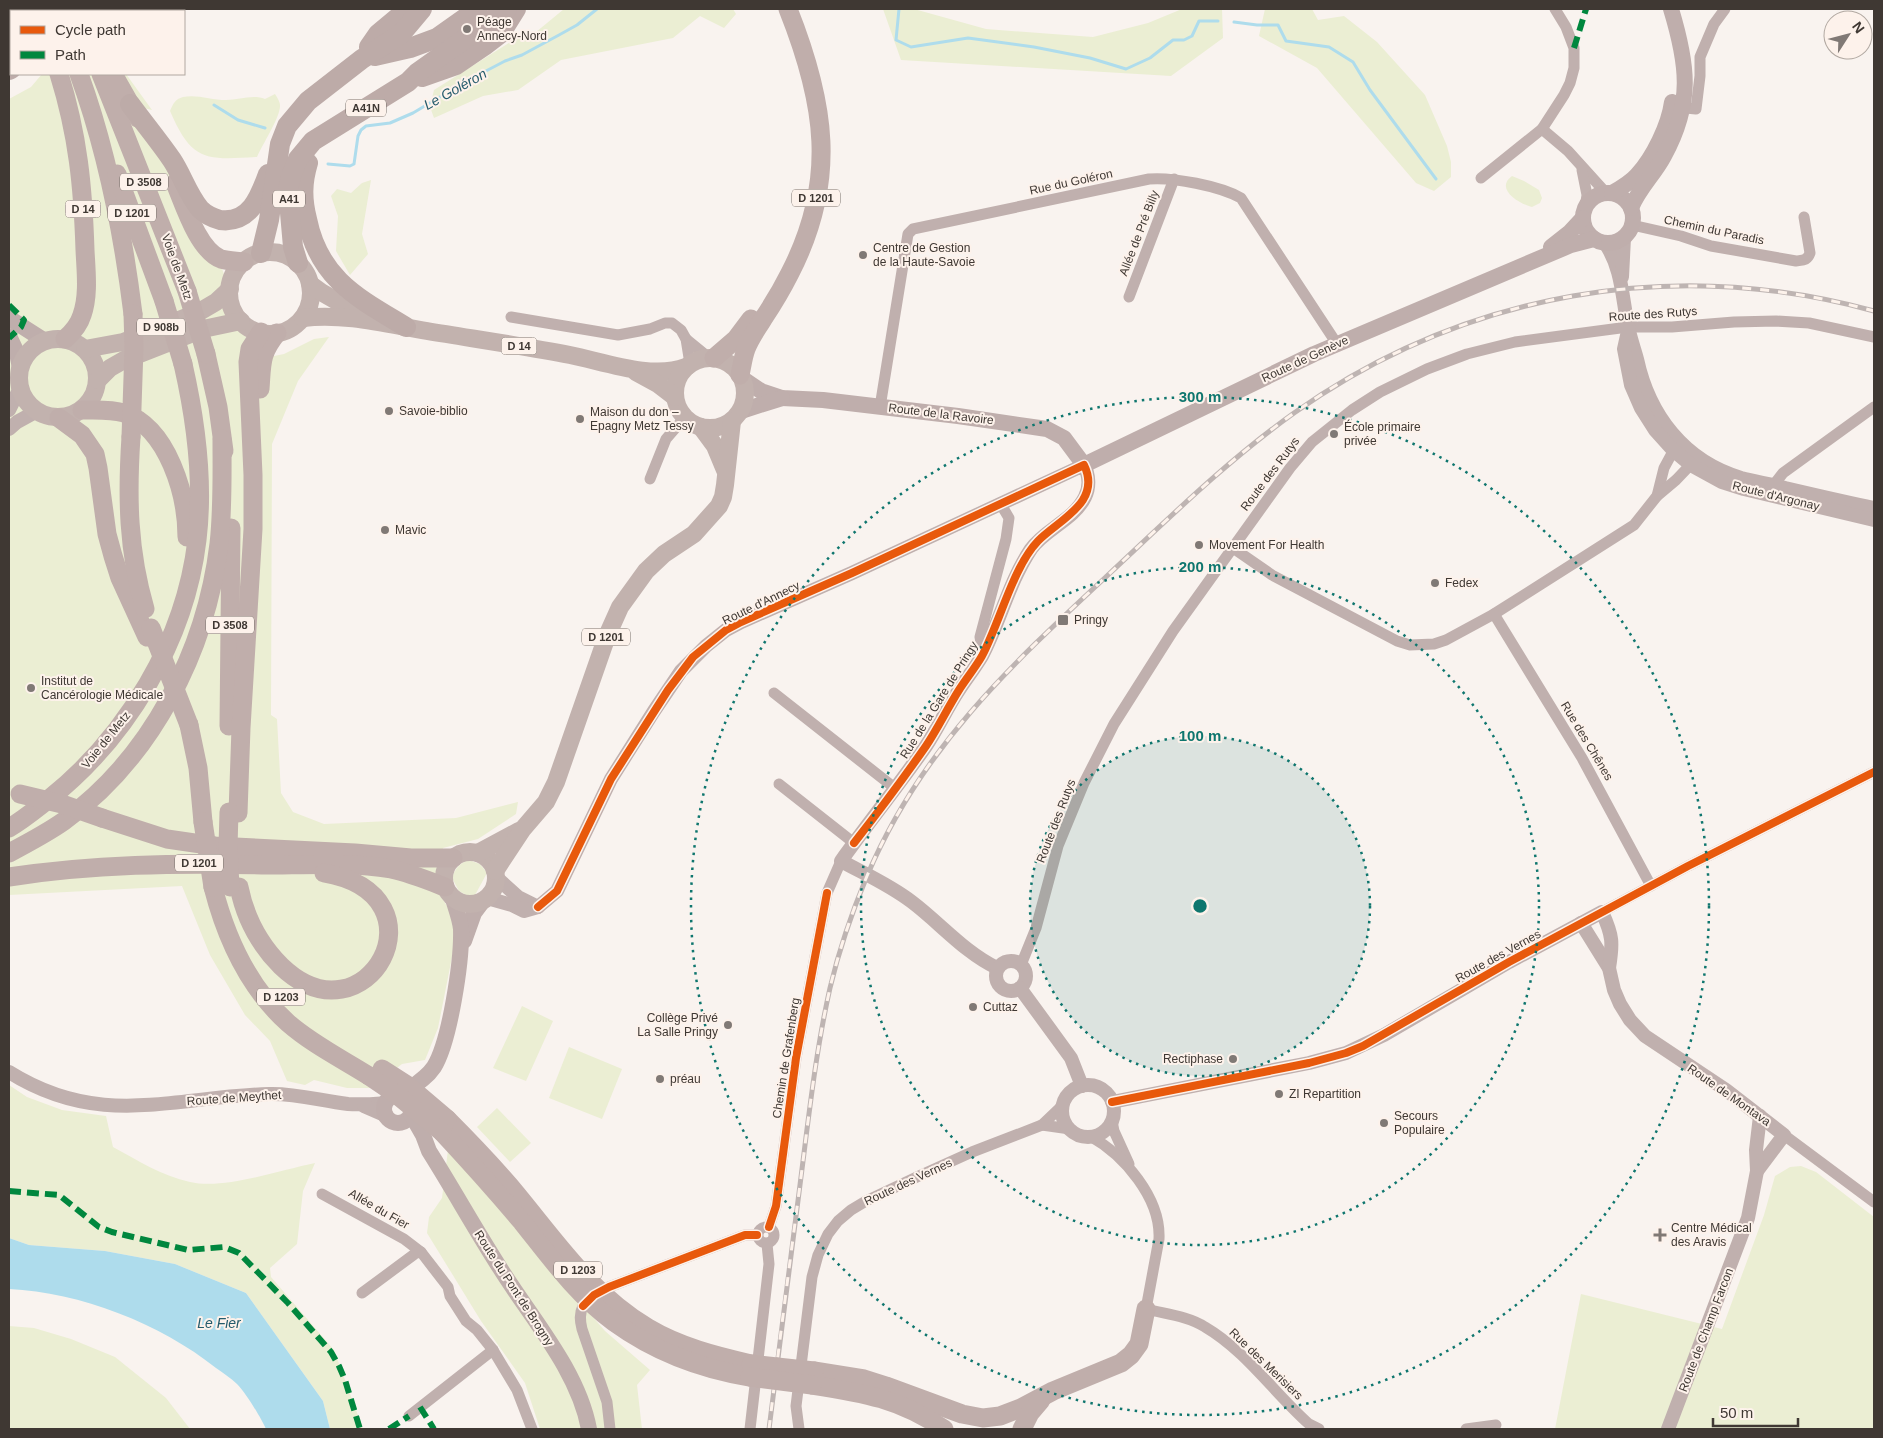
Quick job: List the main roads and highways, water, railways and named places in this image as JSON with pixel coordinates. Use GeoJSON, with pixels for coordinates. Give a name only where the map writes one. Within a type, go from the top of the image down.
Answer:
{"type":"FeatureCollection","features":[{"type":"Feature","properties":{"kind":"highway"},"geometry":{"type":"LineString","coordinates":[[362,60],[378,34],[397,9]]}},
{"type":"Feature","properties":{"kind":"highway"},"geometry":{"type":"LineString","coordinates":[[378,34],[408,9]]}},
{"type":"Feature","properties":{"kind":"highway"},"geometry":{"type":"LineString","coordinates":[[405,41],[422,9]]}},
{"type":"Feature","properties":{"kind":"highway"},"geometry":{"type":"LineString","coordinates":[[405,41],[437,9]]}},
{"type":"Feature","properties":{"kind":"highway"},"geometry":{"type":"LineString","coordinates":[[130,104],[171,159],[198,207],[205,214],[215,219],[235,219],[243,216],[251,209],[258,198],[287,126],[303,105],[362,60],[430,28],[456,9]]}},
{"type":"Feature","properties":{"kind":"highway"},"geometry":{"type":"LineString","coordinates":[[405,41],[437,38],[478,9]]}},
{"type":"Feature","properties":{"kind":"highway","name":"D 1201"},"geometry":{"type":"LineString","coordinates":[[711,358],[729,346],[741,333],[780,273],[798,231],[807,195],[812,147],[808,106],[796,58],[777,9]]}},
{"type":"Feature","properties":{"kind":"highway","name":"D 1201"},"geometry":{"type":"LineString","coordinates":[[742,377],[747,347],[778,295],[798,256],[812,216],[820,178],[821,133],[816,94],[802,44],[788,9]]}},
{"type":"Feature","properties":{"kind":"highway","name":"A41N"},"geometry":{"type":"LineString","coordinates":[[318,137],[416,77],[509,11]]}},
{"type":"Feature","properties":{"kind":"highway","name":"D 14"},"geometry":{"type":"LineString","coordinates":[[60,75],[73,126],[80,168],[86,277],[82,314],[78,325],[65,340]]}},
{"type":"Feature","properties":{"kind":"highway"},"geometry":{"type":"LineString","coordinates":[[79,75],[89,101],[126,256],[133,314],[134,348],[128,512],[136,579],[149,632]]}},
{"type":"Feature","properties":{"kind":"highway","name":"Voie de Metz"},"geometry":{"type":"LineString","coordinates":[[101,75],[187,291],[206,354],[218,407],[222,438]]}},
{"type":"Feature","properties":{"kind":"highway"},"geometry":{"type":"LineString","coordinates":[[114,75],[165,164],[204,245],[210,252],[221,259],[252,257],[269,220],[280,144]]}},
{"type":"Feature","properties":{"kind":"highway","name":"D 1201"},"geometry":{"type":"LineString","coordinates":[[89,101],[164,301],[183,364],[194,425],[199,509],[194,556],[186,590],[173,628]]}},
{"type":"Feature","properties":{"kind":"highway"},"geometry":{"type":"LineString","coordinates":[[318,137],[310,159],[302,197],[316,250],[326,268],[343,287],[406,327]]}},
{"type":"Feature","properties":{"kind":"highway","name":"A41"},"geometry":{"type":"LineString","coordinates":[[298,263],[293,247],[288,190],[298,159],[318,137]]}},
{"type":"Feature","properties":{"kind":"highway"},"geometry":{"type":"LineString","coordinates":[[234,812],[253,529],[253,475],[262,355],[269,343],[269,333]]}},
{"type":"Feature","properties":{"kind":"highway"},"geometry":{"type":"LineString","coordinates":[[82,410],[115,411],[133,417],[158,440],[173,468],[182,493],[188,534],[184,578],[173,628]]}},
{"type":"Feature","properties":{"kind":"highway"},"geometry":{"type":"LineString","coordinates":[[59,418],[82,435],[95,454],[107,534],[113,556],[124,586],[149,632]]}},
{"type":"Feature","properties":{"kind":"highway"},"geometry":{"type":"LineString","coordinates":[[9,853],[37,839],[65,820],[95,794],[120,770],[169,701],[197,638],[208,606],[219,544],[222,509],[222,438]]}},
{"type":"Feature","properties":{"kind":"highway","name":"D 3508"},"geometry":{"type":"LineString","coordinates":[[222,438],[230,502],[231,531],[234,812]]}},
{"type":"Feature","properties":{"kind":"highway","name":"Voie de Metz"},"geometry":{"type":"LineString","coordinates":[[9,828],[32,813],[65,786],[87,765],[111,737],[146,687],[173,628]]}},
{"type":"Feature","properties":{"kind":"highway","name":"D 1203"},"geometry":{"type":"LineString","coordinates":[[149,632],[181,705],[188,726],[198,768],[203,822],[227,887]]}},
{"type":"Feature","properties":{"kind":"highway","name":"D 1201"},"geometry":{"type":"LineString","coordinates":[[15,792],[62,804],[167,839],[215,846],[355,853],[411,858],[453,858]]}},
{"type":"Feature","properties":{"kind":"highway","name":"D 1203"},"geometry":{"type":"LineString","coordinates":[[234,812],[228,847],[227,887],[219,909],[234,948],[246,971],[266,1000],[288,1023],[306,1037],[375,1072],[397,1095],[476,1148],[580,1272],[605,1296],[649,1328],[694,1349],[751,1370],[813,1378],[864,1379],[912,1396],[961,1429]]}},
{"type":"Feature","properties":{"kind":"highway","name":"D 1201"},"geometry":{"type":"LineString","coordinates":[[9,877],[63,870],[130,865],[184,863],[317,864],[389,869],[410,874],[449,893]]}},
{"type":"Feature","properties":{"kind":"highway"},"geometry":{"type":"LineString","coordinates":[[227,887],[242,904],[258,938],[272,957],[292,976],[313,987],[331,990],[347,988],[367,978],[378,967],[385,954],[388,940],[388,926],[384,911],[378,900],[367,889],[341,876],[269,865]]}},
{"type":"Feature","properties":{"kind":"highway"},"geometry":{"type":"LineString","coordinates":[[912,1396],[962,1414],[984,1418],[1009,1413],[1045,1395],[1121,1363],[1131,1355],[1138,1344],[1146,1309]]}},
{"type":"Feature","properties":{"kind":"highway","name":"D 1203"},"geometry":{"type":"LineString","coordinates":[[813,1378],[856,1392],[884,1398],[919,1414],[944,1429]]}},
{"type":"Feature","properties":{"kind":"highway"},"geometry":{"type":"LineString","coordinates":[[1022,1429],[1030,1413],[1045,1395]]}},
{"type":"Feature","properties":{"kind":"main road","name":"Route de Genève"},"geometry":{"type":"LineString","coordinates":[[1084,464],[1337,344],[1531,261],[1577,242],[1616,242],[1628,232],[1633,217],[1631,208],[1639,191],[1663,158],[1677,128],[1673,43],[1663,9]]}},
{"type":"Feature","properties":{"kind":"main road","name":"Route de Genève"},"geometry":{"type":"LineString","coordinates":[[1531,261],[1570,232],[1594,197],[1609,193],[1628,184],[1638,174],[1654,150],[1677,107],[1685,68],[1682,44],[1671,9]]}},
{"type":"Feature","properties":{"kind":"main road"},"geometry":{"type":"LineString","coordinates":[[1609,193],[1624,198],[1631,208]]}},
{"type":"Feature","properties":{"kind":"main road"},"geometry":{"type":"LineString","coordinates":[[1584,213],[1586,230],[1599,241]]}},
{"type":"Feature","properties":{"kind":"main road"},"geometry":{"type":"LineString","coordinates":[[281,253],[298,263],[307,275],[310,284],[311,299],[303,318],[293,326],[269,333],[250,328],[241,321],[231,303],[230,289],[234,274],[252,257],[281,253]]}},
{"type":"Feature","properties":{"kind":"main road","name":"D 14"},"geometry":{"type":"LineString","coordinates":[[310,284],[334,300],[372,320]]}},
{"type":"Feature","properties":{"kind":"main road","name":"D 908b"},"geometry":{"type":"LineString","coordinates":[[84,349],[130,340],[199,312],[216,302],[230,289]]}},
{"type":"Feature","properties":{"kind":"main road","name":"D 14"},"geometry":{"type":"LineString","coordinates":[[303,318],[328,315],[372,320],[553,352],[631,369],[667,371],[688,365]]}},
{"type":"Feature","properties":{"kind":"main road"},"geometry":{"type":"LineString","coordinates":[[9,318],[45,341]]}},
{"type":"Feature","properties":{"kind":"main road","name":"D 908b"},"geometry":{"type":"LineString","coordinates":[[98,380],[110,368],[124,360],[203,329],[241,321]]}},
{"type":"Feature","properties":{"kind":"main road"},"geometry":{"type":"LineString","coordinates":[[9,336],[17,353],[20,368],[20,388],[26,401],[44,415],[59,418],[67,417],[82,410],[93,397],[98,380],[96,366],[84,349],[79,344],[65,340],[45,341],[29,352],[20,368]]}},
{"type":"Feature","properties":{"kind":"main road"},"geometry":{"type":"LineString","coordinates":[[701,427],[685,417],[678,408],[675,397],[678,378],[688,365],[699,359],[711,358]]}},
{"type":"Feature","properties":{"kind":"main road","name":"Route de la Ravoire"},"geometry":{"type":"LineString","coordinates":[[711,358],[731,364],[742,377],[761,391],[782,398],[880,407],[1047,429],[1064,438],[1084,464]]}},
{"type":"Feature","properties":{"kind":"main road","name":"D 14"},"geometry":{"type":"LineString","coordinates":[[631,369],[658,384],[675,397]]}},
{"type":"Feature","properties":{"kind":"main road"},"geometry":{"type":"LineString","coordinates":[[737,416],[746,395],[742,377]]}},
{"type":"Feature","properties":{"kind":"main road","name":"Route de la Ravoire"},"geometry":{"type":"LineString","coordinates":[[701,427],[715,428],[737,416],[782,398]]}},
{"type":"Feature","properties":{"kind":"main road","name":"D 1201"},"geometry":{"type":"LineString","coordinates":[[496,874],[522,830],[540,810],[556,782],[607,636],[620,606],[653,564],[664,554],[694,534],[714,513],[722,497],[725,470],[737,416]]}},
{"type":"Feature","properties":{"kind":"main road","name":"D 1201"},"geometry":{"type":"LineString","coordinates":[[701,427],[715,446],[725,470]]}},
{"type":"Feature","properties":{"kind":"main road","name":"D 1201"},"geometry":{"type":"LineString","coordinates":[[478,853],[522,830]]}},
{"type":"Feature","properties":{"kind":"main road"},"geometry":{"type":"LineString","coordinates":[[465,852],[478,853],[487,858],[496,874],[494,889],[474,913],[461,952],[461,927],[443,881],[445,868],[453,858],[465,852]]}},
{"type":"Feature","properties":{"kind":"main road"},"geometry":{"type":"LineString","coordinates":[[449,893],[467,905],[485,900]]}},
{"type":"Feature","properties":{"kind":"main road","name":"Route du Pont de Brogny"},"geometry":{"type":"LineString","coordinates":[[461,952],[449,1022],[441,1054],[434,1067],[399,1109],[423,1135],[429,1151],[495,1260],[568,1372],[582,1404],[589,1429]]}},
{"type":"Feature","properties":{"kind":"water","name":"Le Fier"},"geometry":{"type":"Polygon","coordinates":[[[9,1238],[29,1245],[105,1251],[175,1264],[246,1293],[323,1401],[330,1429],[266,1429],[245,1393],[237,1384],[194,1352],[145,1324],[119,1313],[64,1296],[9,1289],[9,1238]]]}},
{"type":"Feature","properties":{"kind":"waterway","name":"Le Goléron"},"geometry":{"type":"LineString","coordinates":[[328,164],[350,166],[354,164],[358,136],[366,126],[390,123],[413,113],[465,82],[505,61],[522,55],[577,25],[597,9]]}},
{"type":"Feature","properties":{"kind":"waterway"},"geometry":{"type":"LineString","coordinates":[[899,9],[896,40],[911,47],[968,38],[1034,47],[1090,58],[1126,69],[1150,58],[1173,40],[1184,40],[1192,36],[1199,21],[1218,21]]}},
{"type":"Feature","properties":{"kind":"waterway"},"geometry":{"type":"LineString","coordinates":[[1234,22],[1278,25],[1286,41],[1329,47],[1353,62],[1370,90],[1436,179]]}},
{"type":"Feature","properties":{"kind":"waterway"},"geometry":{"type":"LineString","coordinates":[[214,105],[238,120],[265,128]]}},
{"type":"Feature","properties":{"kind":"railway"},"geometry":{"type":"LineString","coordinates":[[769,1429],[817,1058],[830,988],[842,945],[867,876],[889,830],[914,788],[941,748],[1003,676],[1072,608],[1176,511],[1246,450],[1294,413],[1360,372],[1428,338],[1500,313],[1573,296],[1647,287],[1723,287],[1798,295],[1874,311]]}},
{"type":"Feature","properties":{"kind":"place","name":"Péage Annecy-Nord"},"geometry":{"type":"Point","coordinates":[467,29]}},
{"type":"Feature","properties":{"kind":"place","name":"Centre de Gestion de la Haute-Savoie"},"geometry":{"type":"Point","coordinates":[863,255]}},
{"type":"Feature","properties":{"kind":"place","name":"Savoie-biblio"},"geometry":{"type":"Point","coordinates":[389,411]}},
{"type":"Feature","properties":{"kind":"place","name":"Maison du don – Epagny Metz Tessy"},"geometry":{"type":"Point","coordinates":[580,419]}},
{"type":"Feature","properties":{"kind":"place","name":"École primaire privée"},"geometry":{"type":"Point","coordinates":[1334,434]}},
{"type":"Feature","properties":{"kind":"place","name":"Mavic"},"geometry":{"type":"Point","coordinates":[385,530]}},
{"type":"Feature","properties":{"kind":"place","name":"Movement For Health"},"geometry":{"type":"Point","coordinates":[1199,545]}},
{"type":"Feature","properties":{"kind":"place","name":"Fedex"},"geometry":{"type":"Point","coordinates":[1435,583]}},
{"type":"Feature","properties":{"kind":"place","name":"Pringy"},"geometry":{"type":"Point","coordinates":[1063,620]}},
{"type":"Feature","properties":{"kind":"place","name":"Institut de Cancérologie Médicale"},"geometry":{"type":"Point","coordinates":[31,688]}},
{"type":"Feature","properties":{"kind":"place","name":"Cuttaz"},"geometry":{"type":"Point","coordinates":[973,1007]}},
{"type":"Feature","properties":{"kind":"place","name":"Collège Privé La Salle Pringy"},"geometry":{"type":"Point","coordinates":[728,1025]}},
{"type":"Feature","properties":{"kind":"place","name":"Rectiphase"},"geometry":{"type":"Point","coordinates":[1233,1059]}},
{"type":"Feature","properties":{"kind":"place","name":"préau"},"geometry":{"type":"Point","coordinates":[660,1079]}},
{"type":"Feature","properties":{"kind":"place","name":"ZI Repartition"},"geometry":{"type":"Point","coordinates":[1279,1094]}},
{"type":"Feature","properties":{"kind":"place","name":"Secours Populaire"},"geometry":{"type":"Point","coordinates":[1384,1123]}},
{"type":"Feature","properties":{"kind":"place","name":"Centre Médical des Aravis"},"geometry":{"type":"Point","coordinates":[1660,1235]}}]}
